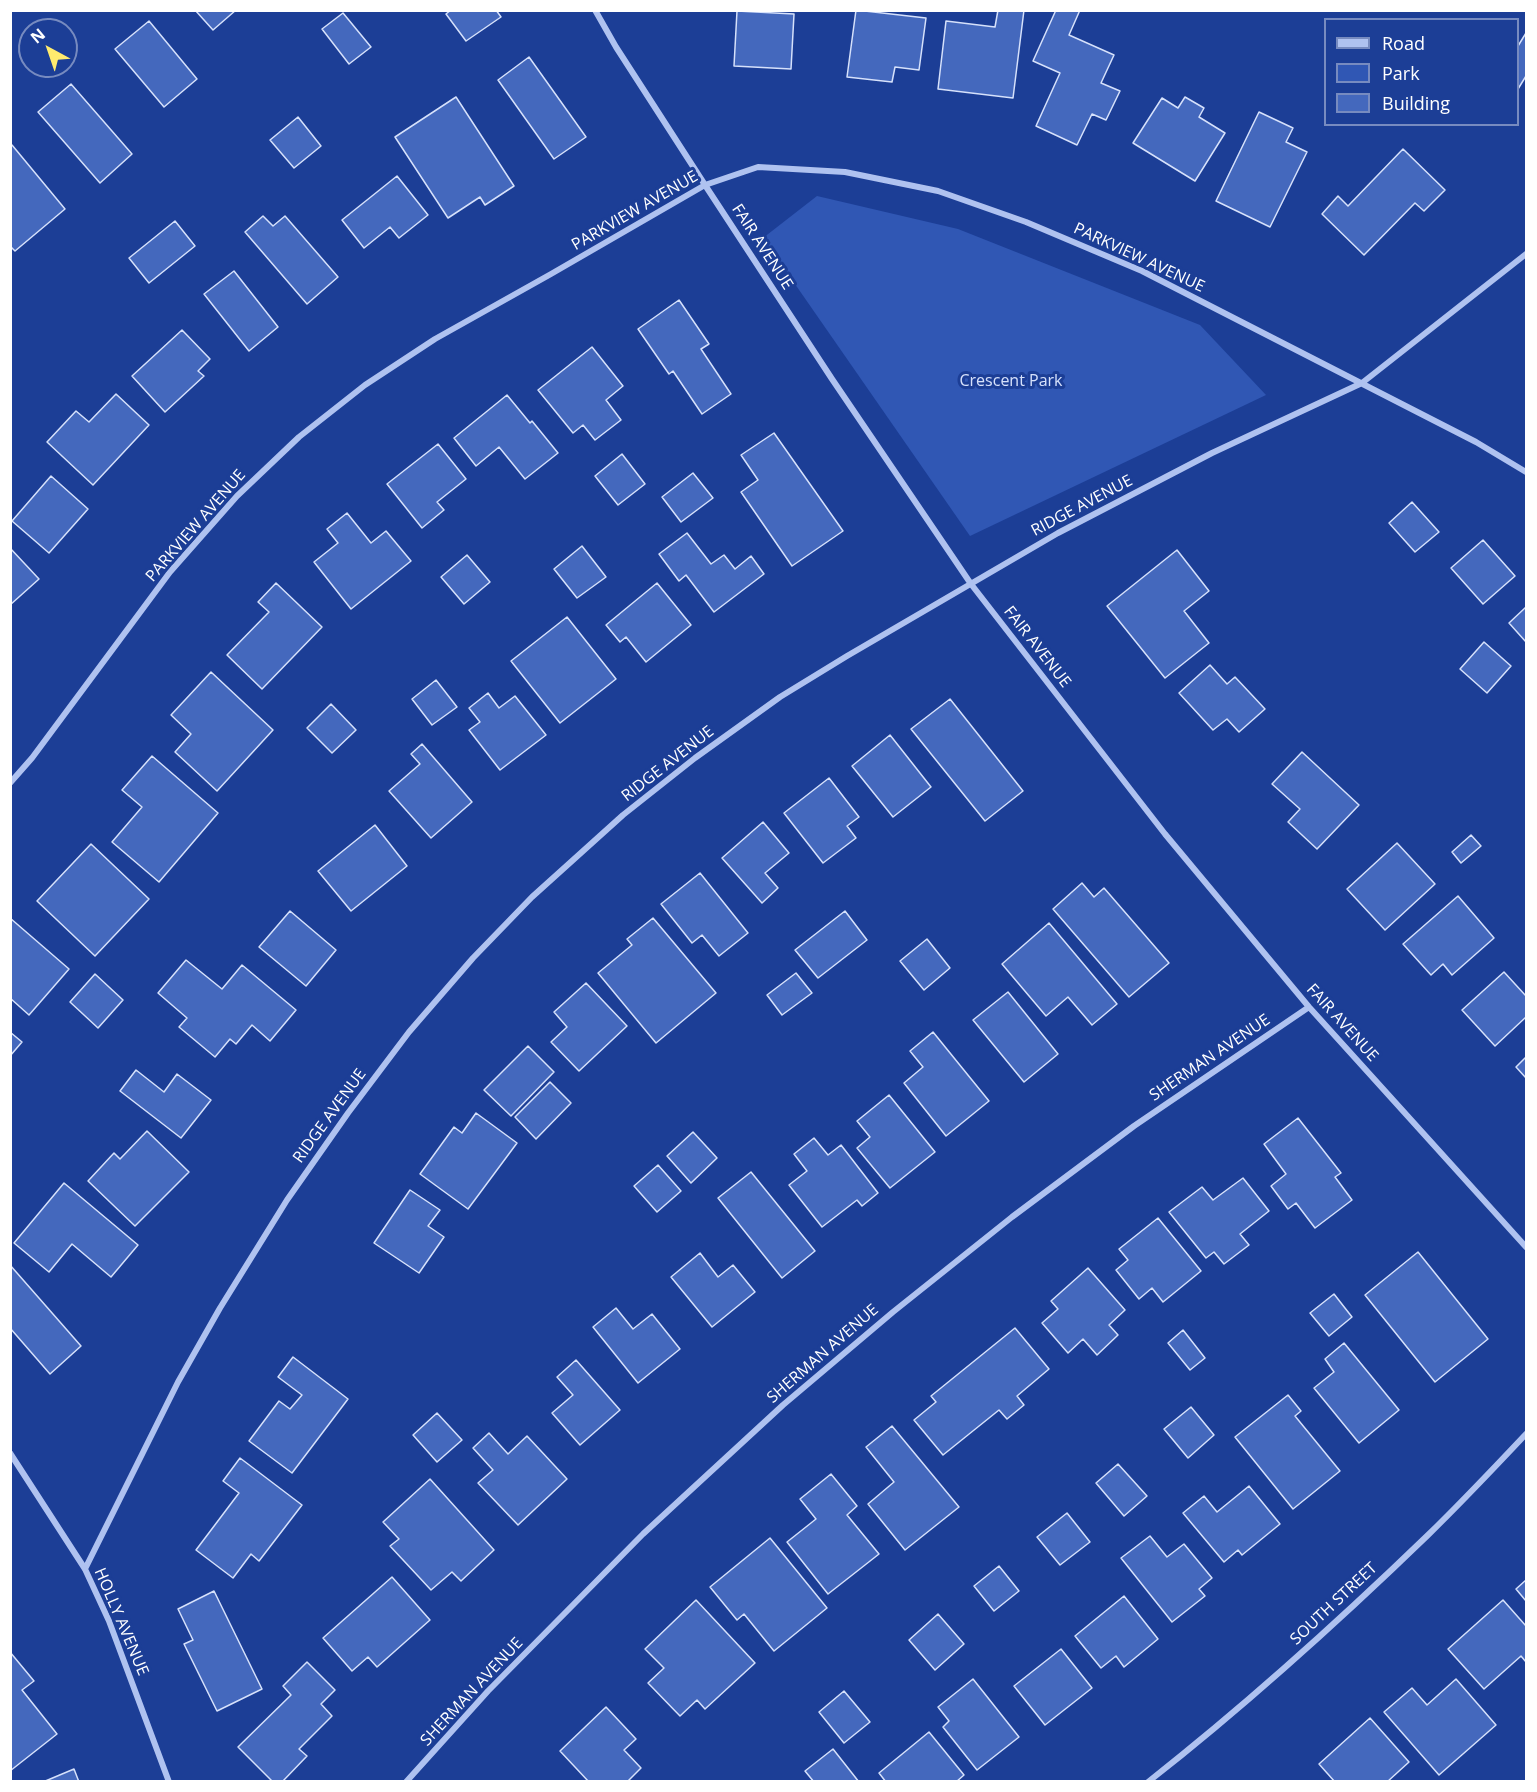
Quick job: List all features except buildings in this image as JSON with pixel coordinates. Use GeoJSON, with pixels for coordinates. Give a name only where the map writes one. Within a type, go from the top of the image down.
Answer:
{"type":"FeatureCollection","features":[{"type":"Feature","properties":{"kind":"street","name":"FAIR AVENUE"},"geometry":{"type":"LineString","coordinates":[[595,10],[616,47],[705,185],[971,584],[1165,834],[1309,1008],[1527,1247]]}},
{"type":"Feature","properties":{"kind":"street","name":"PARKVIEW AVENUE"},"geometry":{"type":"LineString","coordinates":[[10,783],[32,758],[170,572],[237,496],[299,437],[365,385],[435,339],[705,185],[759,167],[845,172],[938,191],[1026,222],[1142,271],[1476,442],[1527,472]]}},
{"type":"Feature","properties":{"kind":"street","name":"RIDGE AVENUE"},"geometry":{"type":"LineString","coordinates":[[85,1569],[178,1382],[220,1308],[287,1200],[402,1041],[473,958],[531,897],[623,815],[695,758],[790,691],[1058,533],[1212,453],[1362,383],[1527,254]]}},
{"type":"Feature","properties":{"kind":"street","name":"SHERMAN AVENUE"},"geometry":{"type":"LineString","coordinates":[[406,1782],[488,1691],[643,1534],[783,1405],[1012,1216],[1134,1126],[1309,1008]]}},
{"type":"Feature","properties":{"kind":"street","name":"SOUTH STREET"},"geometry":{"type":"LineString","coordinates":[[1148,1782],[1316,1641],[1429,1534],[1527,1434]]}},
{"type":"Feature","properties":{"kind":"street","name":"HOLLY AVENUE"},"geometry":{"type":"LineString","coordinates":[[10,1453],[85,1569],[109,1621],[169,1782]]}},
{"type":"Feature","properties":{"kind":"green space","name":"Crescent Park"},"geometry":{"type":"Polygon","coordinates":[[[817,196],[958,229],[1200,325],[1266,395],[970,536],[763,238],[817,196]]]}}]}
